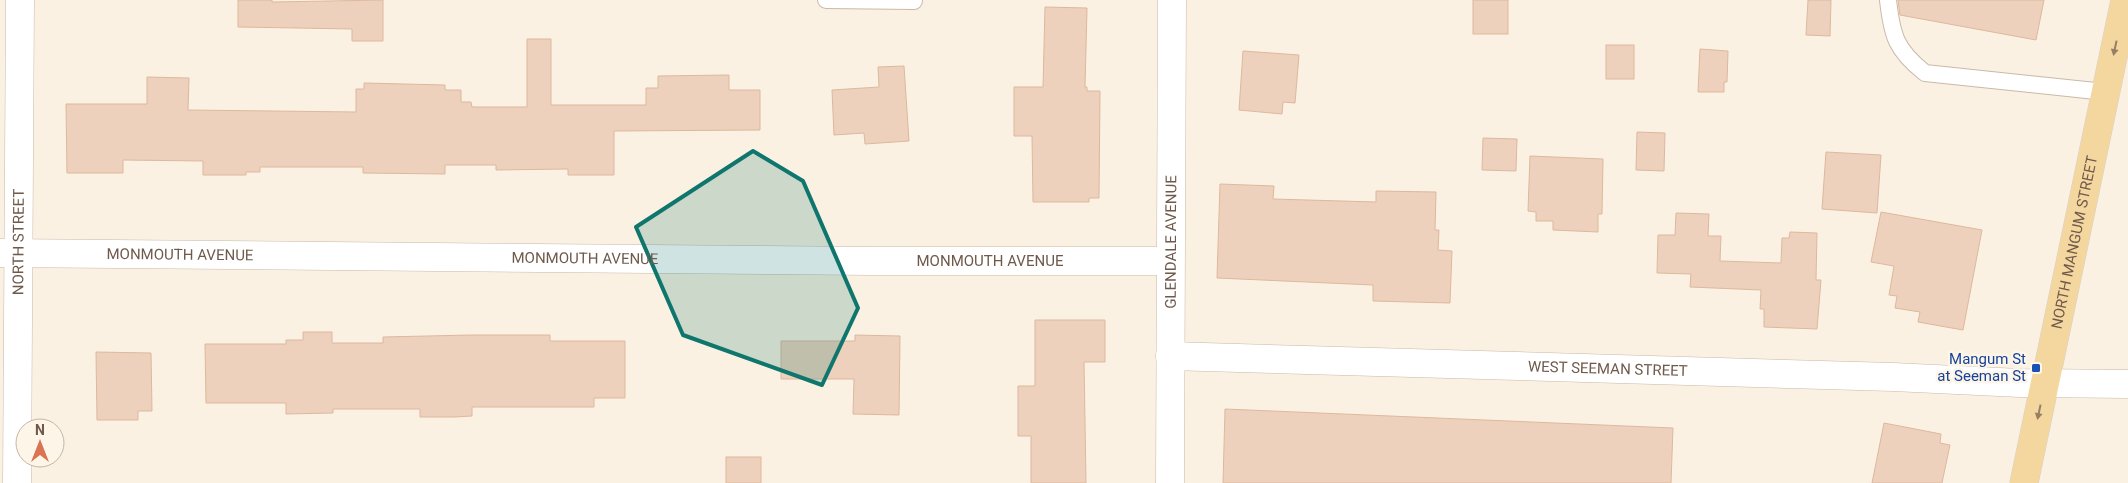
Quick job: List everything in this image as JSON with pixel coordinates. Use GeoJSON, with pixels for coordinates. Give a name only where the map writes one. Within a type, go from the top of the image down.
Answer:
{"type":"FeatureCollection","features":[{"type":"Feature","properties":{"kind":"main road","name":"NORTH MANGUM STREET"},"geometry":{"type":"LineString","coordinates":[[2024,483],[2125,0]]}},
{"type":"Feature","properties":{"kind":"street","name":"NORTH STREET"},"geometry":{"type":"LineString","coordinates":[[17,483],[9,253],[20,0]]}},
{"type":"Feature","properties":{"kind":"street","name":"GLENDALE AVENUE"},"geometry":{"type":"LineString","coordinates":[[1170,483],[1172,0]]}},
{"type":"Feature","properties":{"kind":"street","name":"MONMOUTH AVENUE"},"geometry":{"type":"LineString","coordinates":[[9,253],[850,261],[1170,261]]}},
{"type":"Feature","properties":{"kind":"street","name":"WEST SEEMAN STREET"},"geometry":{"type":"LineString","coordinates":[[1170,356],[2128,384]]}},
{"type":"Feature","properties":{"kind":"lane"},"geometry":{"type":"LineString","coordinates":[[826,0],[914,2]]}},
{"type":"Feature","properties":{"kind":"lane"},"geometry":{"type":"LineString","coordinates":[[1888,0],[1891,28],[1906,58],[1925,73],[2105,92]]}},
{"type":"Feature","properties":{"kind":"highlighted area"},"geometry":{"type":"Polygon","coordinates":[[[753,151],[803,181],[858,308],[822,385],[683,335],[636,227],[753,151]]]}},
{"type":"Feature","properties":{"kind":"building"},"geometry":{"type":"Polygon","coordinates":[[[238,0],[272,0],[272,2],[383,0],[383,41],[352,41],[352,29],[238,27],[238,0]]]}},
{"type":"Feature","properties":{"kind":"building"},"geometry":{"type":"Polygon","coordinates":[[[1473,0],[1508,0],[1508,34],[1473,34],[1473,0]]]}},
{"type":"Feature","properties":{"kind":"building"},"geometry":{"type":"Polygon","coordinates":[[[1808,0],[1831,0],[1830,36],[1806,35],[1808,0]]]}},
{"type":"Feature","properties":{"kind":"building"},"geometry":{"type":"Polygon","coordinates":[[[1898,0],[2044,0],[2036,40],[1900,15],[1898,0]]]}},
{"type":"Feature","properties":{"kind":"building"},"geometry":{"type":"Polygon","coordinates":[[[1045,7],[1087,8],[1085,87],[1087,87],[1087,91],[1100,91],[1099,198],[1089,198],[1089,202],[1033,202],[1032,136],[1014,136],[1014,87],[1043,87],[1045,7]]]}},
{"type":"Feature","properties":{"kind":"building"},"geometry":{"type":"Polygon","coordinates":[[[527,39],[551,39],[551,105],[646,105],[646,88],[658,88],[658,76],[729,75],[729,90],[760,90],[760,130],[614,131],[614,175],[568,175],[568,169],[496,170],[496,165],[445,165],[445,174],[363,173],[363,167],[260,167],[260,172],[246,172],[246,175],[203,175],[203,161],[123,160],[123,173],[67,173],[66,104],[147,104],[147,77],[189,78],[188,110],[356,112],[356,89],[364,89],[364,83],[445,85],[445,90],[461,90],[461,102],[471,102],[472,107],[527,107],[527,39]]]}},
{"type":"Feature","properties":{"kind":"building"},"geometry":{"type":"Polygon","coordinates":[[[1606,45],[1634,45],[1634,79],[1606,79],[1606,45]]]}},
{"type":"Feature","properties":{"kind":"building"},"geometry":{"type":"Polygon","coordinates":[[[1700,49],[1728,51],[1727,82],[1724,82],[1724,92],[1698,92],[1700,49]]]}},
{"type":"Feature","properties":{"kind":"building"},"geometry":{"type":"Polygon","coordinates":[[[1243,51],[1299,55],[1295,103],[1283,102],[1282,114],[1239,110],[1243,51]]]}},
{"type":"Feature","properties":{"kind":"building"},"geometry":{"type":"Polygon","coordinates":[[[904,66],[909,141],[865,144],[864,133],[834,135],[832,90],[879,87],[878,67],[904,66]]]}},
{"type":"Feature","properties":{"kind":"building"},"geometry":{"type":"Polygon","coordinates":[[[1637,132],[1665,133],[1664,171],[1636,170],[1637,132]]]}},
{"type":"Feature","properties":{"kind":"building"},"geometry":{"type":"Polygon","coordinates":[[[1483,138],[1517,139],[1516,171],[1482,170],[1483,138]]]}},
{"type":"Feature","properties":{"kind":"building"},"geometry":{"type":"Polygon","coordinates":[[[1826,152],[1881,155],[1877,213],[1822,209],[1826,152]]]}},
{"type":"Feature","properties":{"kind":"building"},"geometry":{"type":"Polygon","coordinates":[[[1530,156],[1603,159],[1602,214],[1598,214],[1598,232],[1553,230],[1553,221],[1536,221],[1536,212],[1528,211],[1530,156]]]}},
{"type":"Feature","properties":{"kind":"building"},"geometry":{"type":"Polygon","coordinates":[[[1220,184],[1274,186],[1273,199],[1376,202],[1376,191],[1436,192],[1435,230],[1439,230],[1438,250],[1452,251],[1450,303],[1373,301],[1373,285],[1217,278],[1220,184]]]}},
{"type":"Feature","properties":{"kind":"building"},"geometry":{"type":"Polygon","coordinates":[[[1881,212],[1982,230],[1963,330],[1918,322],[1920,312],[1895,308],[1897,296],[1889,295],[1894,266],[1871,262],[1881,212]]]}},
{"type":"Feature","properties":{"kind":"building"},"geometry":{"type":"Polygon","coordinates":[[[1676,213],[1709,214],[1708,236],[1721,236],[1720,261],[1781,263],[1782,238],[1789,238],[1790,232],[1817,233],[1816,280],[1821,280],[1817,329],[1764,327],[1764,309],[1760,309],[1761,290],[1690,287],[1691,274],[1657,273],[1658,235],[1675,235],[1676,213]]]}},
{"type":"Feature","properties":{"kind":"building"},"geometry":{"type":"Polygon","coordinates":[[[1035,320],[1105,320],[1105,362],[1084,362],[1086,483],[1031,483],[1031,436],[1018,436],[1018,386],[1035,386],[1035,320]]]}},
{"type":"Feature","properties":{"kind":"building"},"geometry":{"type":"Polygon","coordinates":[[[303,332],[332,332],[332,343],[383,343],[383,337],[471,335],[550,335],[550,341],[625,341],[625,398],[594,398],[594,407],[472,407],[472,416],[455,417],[420,417],[420,409],[333,409],[333,413],[286,414],[286,403],[206,403],[205,344],[286,344],[286,340],[303,340],[303,332]]]}},
{"type":"Feature","properties":{"kind":"building"},"geometry":{"type":"Polygon","coordinates":[[[855,335],[900,336],[899,415],[853,414],[854,379],[781,379],[781,341],[855,341],[855,335]]]}},
{"type":"Feature","properties":{"kind":"building"},"geometry":{"type":"Polygon","coordinates":[[[96,352],[151,353],[152,411],[138,411],[138,420],[97,420],[96,352]]]}},
{"type":"Feature","properties":{"kind":"building"},"geometry":{"type":"Polygon","coordinates":[[[1225,409],[1673,428],[1671,483],[1223,483],[1225,409]]]}},
{"type":"Feature","properties":{"kind":"building"},"geometry":{"type":"Polygon","coordinates":[[[1884,423],[1941,434],[1940,443],[1950,445],[1942,483],[1872,483],[1884,423]]]}},
{"type":"Feature","properties":{"kind":"building"},"geometry":{"type":"Polygon","coordinates":[[[726,457],[761,457],[761,483],[726,483],[726,457]]]}},
{"type":"Feature","properties":{"kind":"place","name":"Mangum St at Seeman St"},"geometry":{"type":"Point","coordinates":[2036,368]}}]}
